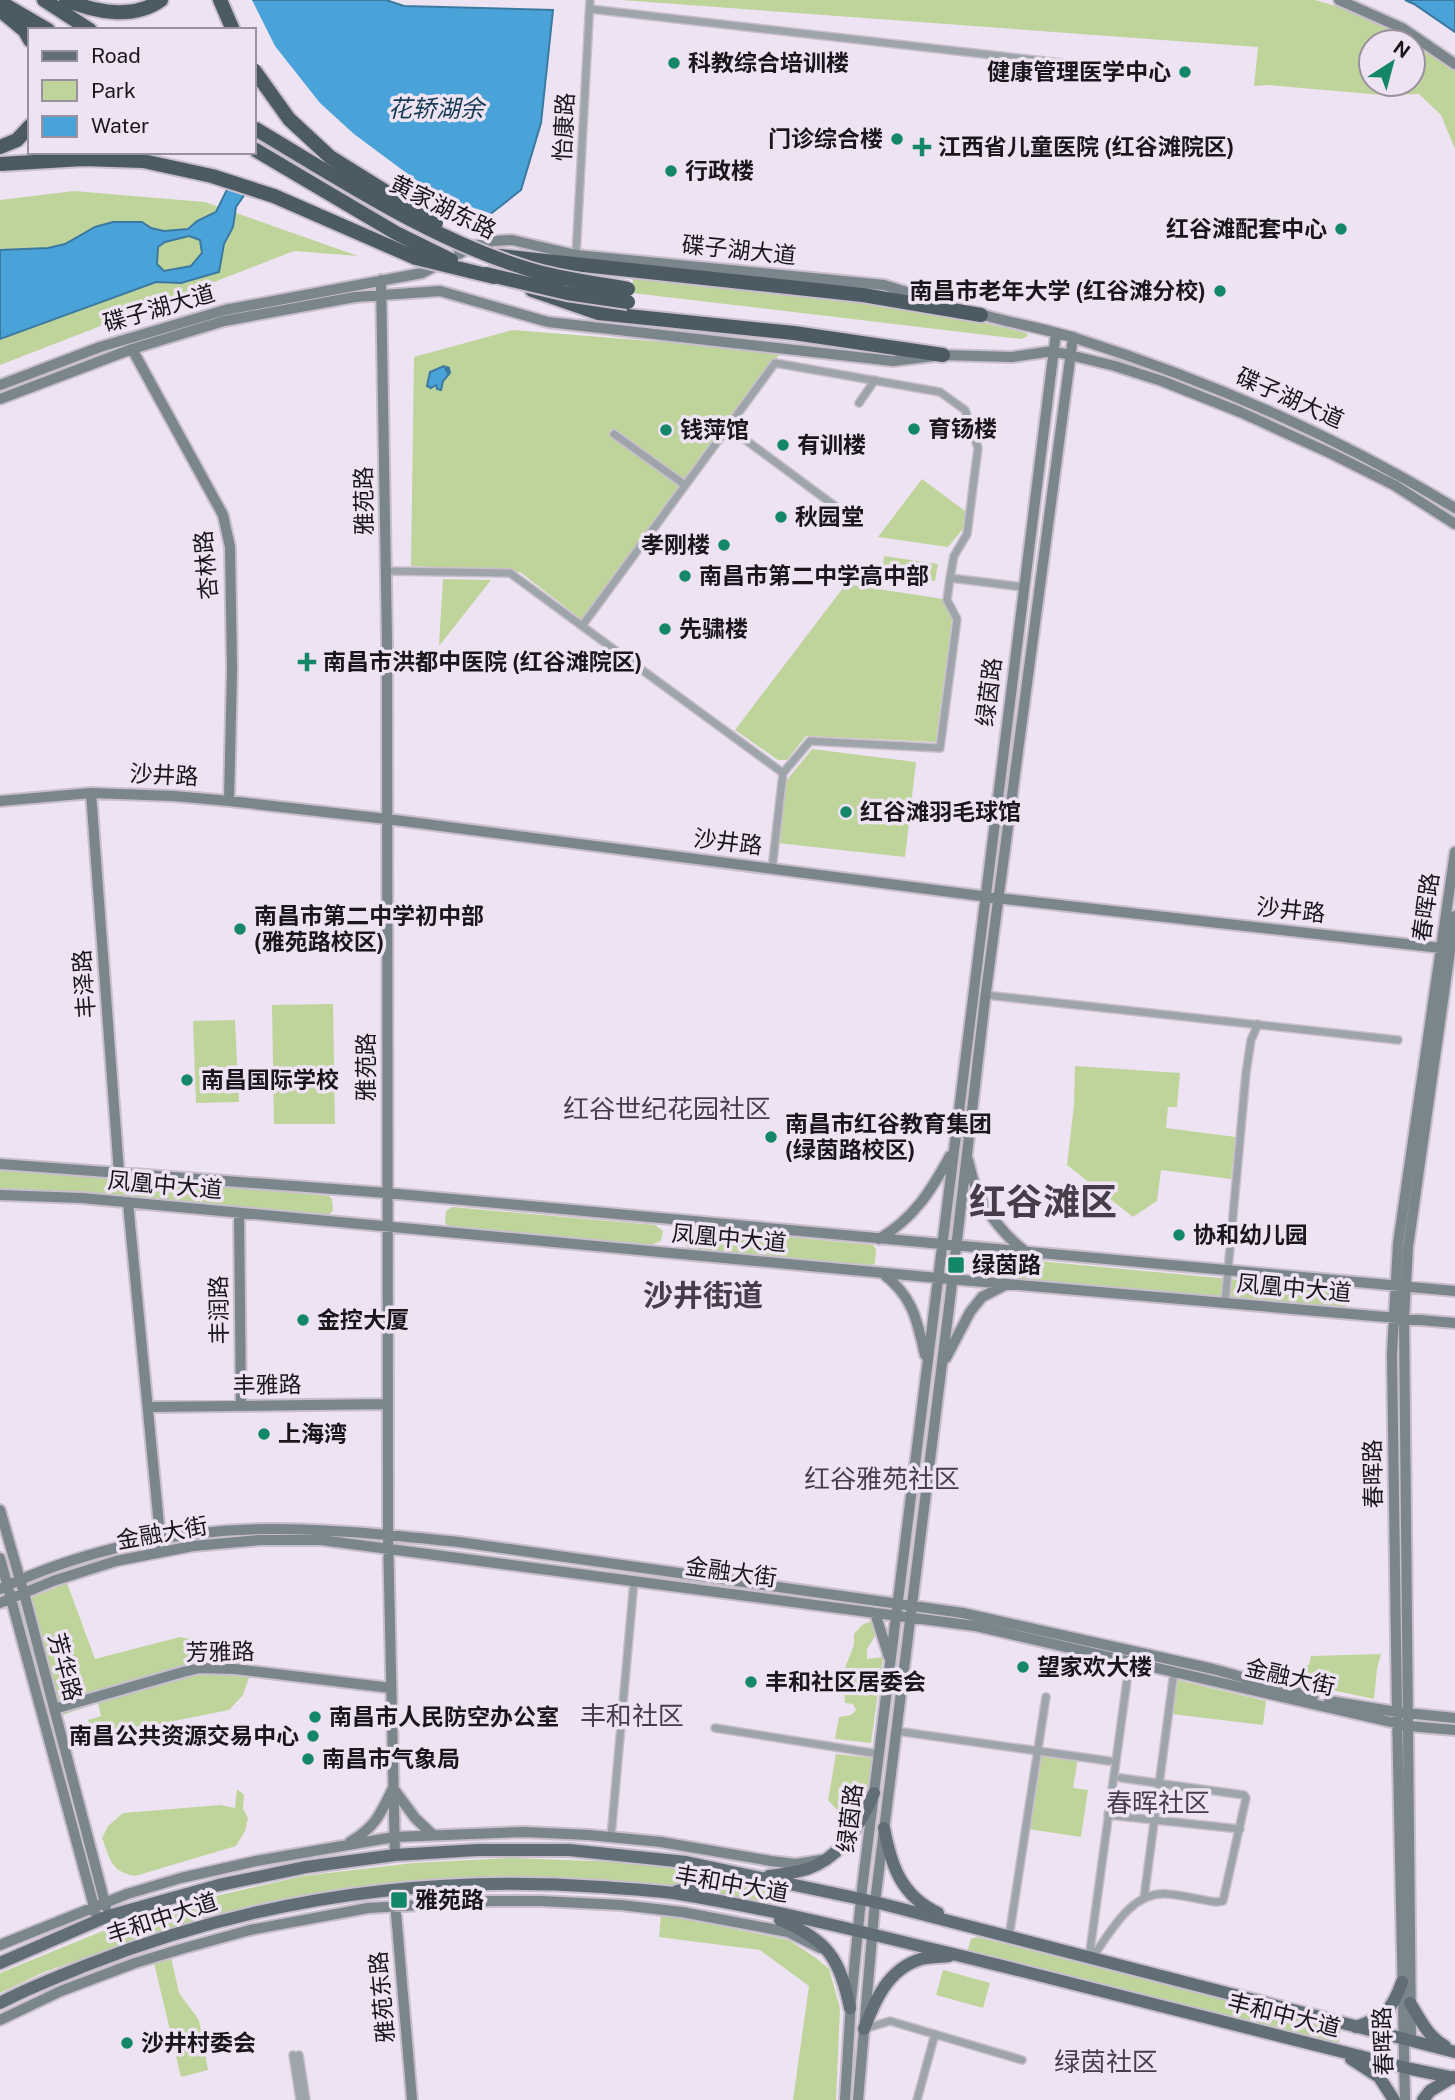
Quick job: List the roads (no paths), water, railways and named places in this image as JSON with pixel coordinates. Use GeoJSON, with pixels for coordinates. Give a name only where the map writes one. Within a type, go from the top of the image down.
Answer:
{"type":"FeatureCollection","features":[{"type":"Feature","properties":{"kind":"highway"},"geometry":{"type":"LineString","coordinates":[[44,0],[87,28]]}},
{"type":"Feature","properties":{"kind":"highway"},"geometry":{"type":"LineString","coordinates":[[66,0],[90,10],[126,13],[161,0]]}},
{"type":"Feature","properties":{"kind":"highway"},"geometry":{"type":"LineString","coordinates":[[220,0],[233,28]]}},
{"type":"Feature","properties":{"kind":"highway"},"geometry":{"type":"LineString","coordinates":[[229,0],[234,28]]}},
{"type":"Feature","properties":{"kind":"highway"},"geometry":{"type":"LineString","coordinates":[[0,2],[45,28]]}},
{"type":"Feature","properties":{"kind":"highway"},"geometry":{"type":"LineString","coordinates":[[0,10],[28,36]]}},
{"type":"Feature","properties":{"kind":"highway"},"geometry":{"type":"LineString","coordinates":[[256,73],[289,119],[330,158],[488,255],[863,295],[981,315]]}},
{"type":"Feature","properties":{"kind":"highway"},"geometry":{"type":"LineString","coordinates":[[0,147],[17,139],[28,128]]}},
{"type":"Feature","properties":{"kind":"highway","name":"黄家湖东路"},"geometry":{"type":"LineString","coordinates":[[256,129],[410,220],[488,255],[530,270],[628,295],[567,293],[494,277],[441,256],[396,233],[256,150]]}},
{"type":"Feature","properties":{"kind":"highway"},"geometry":{"type":"LineString","coordinates":[[0,164],[83,159],[143,161],[212,176],[274,197],[416,258],[494,277],[598,313],[794,333],[943,355]]}},
{"type":"Feature","properties":{"kind":"main road"},"geometry":{"type":"LineString","coordinates":[[1339,0],[1402,29],[1455,64]]}},
{"type":"Feature","properties":{"kind":"main road","name":"碟子湖大道"},"geometry":{"type":"LineString","coordinates":[[0,385],[100,347],[225,310],[422,273],[474,246],[512,240],[576,256],[884,285],[981,315],[1073,337],[1236,396],[1306,426],[1406,478],[1455,508]]}},
{"type":"Feature","properties":{"kind":"main road","name":"雅苑路"},"geometry":{"type":"LineString","coordinates":[[381,280],[386,570],[388,1548],[395,1854]]}},
{"type":"Feature","properties":{"kind":"main road","name":"碟子湖大道"},"geometry":{"type":"LineString","coordinates":[[0,399],[132,349],[224,321],[381,294],[440,291],[548,322],[893,361],[943,355],[1012,357],[1053,351],[1113,365],[1240,412],[1394,485],[1455,524]]}},
{"type":"Feature","properties":{"kind":"main road","name":"绿茵路"},"geometry":{"type":"LineString","coordinates":[[845,2100],[850,2008],[861,1899],[983,896],[1056,333]]}},
{"type":"Feature","properties":{"kind":"main road","name":"绿茵路"},"geometry":{"type":"LineString","coordinates":[[858,2100],[875,1902],[942,1367],[985,995],[1073,337]]}},
{"type":"Feature","properties":{"kind":"main road","name":"杏林路"},"geometry":{"type":"LineString","coordinates":[[132,349],[223,515],[230,547],[232,670],[229,801]]}},
{"type":"Feature","properties":{"kind":"main road","name":"沙井路"},"geometry":{"type":"LineString","coordinates":[[0,801],[91,793],[229,801],[983,896],[1446,948]]}},
{"type":"Feature","properties":{"kind":"main road","name":"丰泽路"},"geometry":{"type":"LineString","coordinates":[[91,793],[119,1173]]}},
{"type":"Feature","properties":{"kind":"main road","name":"春晖路"},"geometry":{"type":"LineString","coordinates":[[1411,2100],[1402,1982],[1399,1318],[1446,948],[1455,852]]}},
{"type":"Feature","properties":{"kind":"main road","name":"春晖路"},"geometry":{"type":"LineString","coordinates":[[1446,948],[1455,916]]}},
{"type":"Feature","properties":{"kind":"main road"},"geometry":{"type":"LineString","coordinates":[[879,1239],[898,1227],[920,1205],[953,1150]]}},
{"type":"Feature","properties":{"kind":"main road"},"geometry":{"type":"LineString","coordinates":[[967,1155],[977,1192],[986,1207],[1014,1243],[1028,1252]]}},
{"type":"Feature","properties":{"kind":"main road","name":"凤凰中大道"},"geometry":{"type":"LineString","coordinates":[[0,1164],[387,1193],[1455,1292]]}},
{"type":"Feature","properties":{"kind":"main road","name":"凤凰中大道"},"geometry":{"type":"LineString","coordinates":[[0,1195],[128,1203],[952,1280],[1455,1323]]}},
{"type":"Feature","properties":{"kind":"main road"},"geometry":{"type":"LineString","coordinates":[[128,1203],[162,1552]]}},
{"type":"Feature","properties":{"kind":"main road","name":"丰润路"},"geometry":{"type":"LineString","coordinates":[[239,1213],[241,1406]]}},
{"type":"Feature","properties":{"kind":"main road"},"geometry":{"type":"LineString","coordinates":[[882,1273],[901,1290],[915,1312],[927,1365]]}},
{"type":"Feature","properties":{"kind":"main road"},"geometry":{"type":"LineString","coordinates":[[942,1367],[956,1336],[976,1304],[982,1297],[1007,1284]]}},
{"type":"Feature","properties":{"kind":"main road","name":"丰雅路"},"geometry":{"type":"LineString","coordinates":[[148,1407],[388,1404]]}},
{"type":"Feature","properties":{"kind":"main road","name":"芳华路"},"geometry":{"type":"LineString","coordinates":[[0,1510],[54,1709],[101,1911]]}},
{"type":"Feature","properties":{"kind":"main road","name":"金融大街"},"geometry":{"type":"LineString","coordinates":[[4,1594],[20,1580],[42,1570],[90,1554],[160,1540],[216,1532],[273,1529],[388,1535],[459,1542],[911,1612],[1174,1672],[1455,1730]]}},
{"type":"Feature","properties":{"kind":"main road"},"geometry":{"type":"LineString","coordinates":[[890,1660],[877,1607],[893,1587],[900,1546],[906,1535]]}},
{"type":"Feature","properties":{"kind":"main road","name":"金融大街"},"geometry":{"type":"LineString","coordinates":[[4,1594],[24,1593],[116,1561],[193,1546],[260,1540],[321,1540],[634,1581],[877,1607]]}},
{"type":"Feature","properties":{"kind":"main road","name":"芳华路"},"geometry":{"type":"LineString","coordinates":[[0,1558],[4,1594],[101,1911]]}},
{"type":"Feature","properties":{"kind":"main road","name":"金融大街"},"geometry":{"type":"LineString","coordinates":[[911,1612],[976,1616],[1213,1669],[1402,1719],[1455,1718]]}},
{"type":"Feature","properties":{"kind":"main road","name":"芳雅路"},"geometry":{"type":"LineString","coordinates":[[54,1709],[200,1668],[235,1669],[391,1688]]}},
{"type":"Feature","properties":{"kind":"main road","name":"春晖路"},"geometry":{"type":"LineString","coordinates":[[1402,1719],[1410,2003],[1407,2040]]}},
{"type":"Feature","properties":{"kind":"main road"},"geometry":{"type":"LineString","coordinates":[[343,1845],[368,1831],[380,1815],[393,1788],[415,1818],[433,1835]]}},
{"type":"Feature","properties":{"kind":"main road"},"geometry":{"type":"LineString","coordinates":[[761,1878],[809,1868],[827,1859],[844,1844],[866,1814],[874,1793]]}},
{"type":"Feature","properties":{"kind":"main road"},"geometry":{"type":"LineString","coordinates":[[884,1828],[893,1869],[906,1889],[929,1909],[963,1925]]}},
{"type":"Feature","properties":{"kind":"main road"},"geometry":{"type":"LineString","coordinates":[[0,1945],[101,1911],[181,1878],[256,1861],[394,1837],[524,1832],[661,1842],[796,1864],[827,1859]]}},
{"type":"Feature","properties":{"kind":"main road","name":"丰和中大道"},"geometry":{"type":"LineString","coordinates":[[0,1963],[101,1911],[306,1867],[395,1854],[477,1850],[569,1850],[685,1862],[875,1902],[1455,2051]]}},
{"type":"Feature","properties":{"kind":"main road"},"geometry":{"type":"LineString","coordinates":[[670,1893],[696,1888],[701,1877],[697,1868],[685,1862]]}},
{"type":"Feature","properties":{"kind":"main road","name":"丰和中大道"},"geometry":{"type":"LineString","coordinates":[[0,2003],[27,1989],[125,1950],[205,1924],[265,1909],[332,1897],[468,1883],[542,1883],[670,1893],[754,1908],[872,1934],[1454,2078]]}},
{"type":"Feature","properties":{"kind":"main road","name":"雅苑东路"},"geometry":{"type":"LineString","coordinates":[[394,1890],[412,2100]]}},
{"type":"Feature","properties":{"kind":"main road"},"geometry":{"type":"LineString","coordinates":[[0,2020],[61,1991],[181,1949],[277,1924],[368,1908],[491,1901],[621,1905],[682,1912],[788,1932],[829,1953]]}},
{"type":"Feature","properties":{"kind":"main road"},"geometry":{"type":"LineString","coordinates":[[754,1908],[799,1928],[822,1944],[837,1962],[844,1979],[850,2008]]}},
{"type":"Feature","properties":{"kind":"main road"},"geometry":{"type":"LineString","coordinates":[[863,2029],[876,1998],[889,1979],[905,1966],[922,1959],[957,1955]]}},
{"type":"Feature","properties":{"kind":"main road"},"geometry":{"type":"LineString","coordinates":[[1356,2027],[1388,2012],[1396,2001],[1402,1982]]}},
{"type":"Feature","properties":{"kind":"main road"},"geometry":{"type":"LineString","coordinates":[[1410,2003],[1427,2031],[1438,2042],[1455,2051]]}},
{"type":"Feature","properties":{"kind":"main road"},"geometry":{"type":"LineString","coordinates":[[1329,2048],[1362,2064],[1379,2077],[1394,2100]]}},
{"type":"Feature","properties":{"kind":"main road","name":"春晖路"},"geometry":{"type":"LineString","coordinates":[[1405,2100],[1408,2068]]}},
{"type":"Feature","properties":{"kind":"main road"},"geometry":{"type":"LineString","coordinates":[[1423,2100],[1430,2091],[1454,2078]]}},
{"type":"Feature","properties":{"kind":"street"},"geometry":{"type":"LineString","coordinates":[[590,4],[1088,66]]}},
{"type":"Feature","properties":{"kind":"street","name":"怡康路"},"geometry":{"type":"LineString","coordinates":[[576,256],[590,4]]}},
{"type":"Feature","properties":{"kind":"street"},"geometry":{"type":"LineString","coordinates":[[582,626],[775,363],[940,392],[965,410],[978,448],[967,534],[954,556],[947,600],[957,619],[940,748],[810,741],[783,773],[772,869]]}},
{"type":"Feature","properties":{"kind":"street"},"geometry":{"type":"LineString","coordinates":[[859,403],[875,380]]}},
{"type":"Feature","properties":{"kind":"street"},"geometry":{"type":"LineString","coordinates":[[728,427],[839,509]]}},
{"type":"Feature","properties":{"kind":"street"},"geometry":{"type":"LineString","coordinates":[[614,434],[685,485]]}},
{"type":"Feature","properties":{"kind":"street"},"geometry":{"type":"LineString","coordinates":[[386,570],[510,573],[783,773]]}},
{"type":"Feature","properties":{"kind":"street"},"geometry":{"type":"LineString","coordinates":[[950,578],[1023,587]]}},
{"type":"Feature","properties":{"kind":"street"},"geometry":{"type":"LineString","coordinates":[[985,995],[1398,1040]]}},
{"type":"Feature","properties":{"kind":"street"},"geometry":{"type":"LineString","coordinates":[[1225,1303],[1246,1073],[1251,1040],[1258,1024]]}},
{"type":"Feature","properties":{"kind":"street"},"geometry":{"type":"LineString","coordinates":[[611,1837],[634,1581]]}},
{"type":"Feature","properties":{"kind":"street"},"geometry":{"type":"LineString","coordinates":[[1091,1958],[1129,1666],[1134,1662]]}},
{"type":"Feature","properties":{"kind":"street"},"geometry":{"type":"LineString","coordinates":[[1144,1898],[1174,1672]]}},
{"type":"Feature","properties":{"kind":"street"},"geometry":{"type":"LineString","coordinates":[[1009,1937],[1046,1696]]}},
{"type":"Feature","properties":{"kind":"street"},"geometry":{"type":"LineString","coordinates":[[715,1728],[879,1754]]}},
{"type":"Feature","properties":{"kind":"street"},"geometry":{"type":"LineString","coordinates":[[896,1731],[1109,1760]]}},
{"type":"Feature","properties":{"kind":"street"},"geometry":{"type":"LineString","coordinates":[[1091,1958],[1134,1904],[1153,1894],[1223,1901],[1246,1798],[1244,1795],[1121,1778]]}},
{"type":"Feature","properties":{"kind":"street"},"geometry":{"type":"LineString","coordinates":[[1108,1815],[1240,1829]]}},
{"type":"Feature","properties":{"kind":"street"},"geometry":{"type":"LineString","coordinates":[[863,2029],[890,2021],[1022,2060]]}},
{"type":"Feature","properties":{"kind":"street"},"geometry":{"type":"LineString","coordinates":[[917,2100],[935,2034]]}},
{"type":"Feature","properties":{"kind":"street"},"geometry":{"type":"LineString","coordinates":[[300,2100],[296,2055],[306,2100]]}},
{"type":"Feature","properties":{"kind":"water","name":"花轿湖余"},"geometry":{"type":"Polygon","coordinates":[[[0,0],[386,0],[404,6],[553,10],[541,123],[521,190],[474,227],[266,164],[236,207],[233,227],[224,244],[219,272],[181,283],[156,282],[0,339],[0,250],[48,248],[65,244],[95,227],[113,222],[142,222],[151,228],[164,231],[188,229],[197,221],[216,212],[243,157],[256,154],[256,28],[0,0]],[[189,236],[165,242],[158,247],[157,264],[164,271],[191,266],[202,253],[200,240],[189,236]]]}},
{"type":"Feature","properties":{"kind":"water"},"geometry":{"type":"Polygon","coordinates":[[[1405,0],[1455,0],[1455,32],[1414,4],[1405,0]]]}},
{"type":"Feature","properties":{"kind":"water"},"geometry":{"type":"Polygon","coordinates":[[[444,366],[448,374],[447,367],[449,368],[450,373],[443,381],[441,390],[437,389],[436,385],[431,388],[427,386],[430,372],[444,366]]]}},
{"type":"Feature","properties":{"kind":"place","name":"科教综合培训楼"},"geometry":{"type":"Point","coordinates":[674,63]}},
{"type":"Feature","properties":{"kind":"place","name":"健康管理医学中心"},"geometry":{"type":"Point","coordinates":[1185,72]}},
{"type":"Feature","properties":{"kind":"place","name":"门诊综合楼"},"geometry":{"type":"Point","coordinates":[897,139]}},
{"type":"Feature","properties":{"kind":"place","name":"江西省儿童医院 (红谷滩院区)"},"geometry":{"type":"Point","coordinates":[922,147]}},
{"type":"Feature","properties":{"kind":"place","name":"行政楼"},"geometry":{"type":"Point","coordinates":[671,171]}},
{"type":"Feature","properties":{"kind":"place","name":"红谷滩配套中心"},"geometry":{"type":"Point","coordinates":[1341,229]}},
{"type":"Feature","properties":{"kind":"place","name":"南昌市老年大学 (红谷滩分校)"},"geometry":{"type":"Point","coordinates":[1220,291]}},
{"type":"Feature","properties":{"kind":"place","name":"育钖楼"},"geometry":{"type":"Point","coordinates":[914,429]}},
{"type":"Feature","properties":{"kind":"place","name":"钱萍馆"},"geometry":{"type":"Point","coordinates":[666,430]}},
{"type":"Feature","properties":{"kind":"place","name":"有训楼"},"geometry":{"type":"Point","coordinates":[783,445]}},
{"type":"Feature","properties":{"kind":"place","name":"秋园堂"},"geometry":{"type":"Point","coordinates":[781,517]}},
{"type":"Feature","properties":{"kind":"place","name":"孝刚楼"},"geometry":{"type":"Point","coordinates":[724,545]}},
{"type":"Feature","properties":{"kind":"place","name":"南昌市第二中学高中部"},"geometry":{"type":"Point","coordinates":[685,576]}},
{"type":"Feature","properties":{"kind":"place","name":"先骕楼"},"geometry":{"type":"Point","coordinates":[665,629]}},
{"type":"Feature","properties":{"kind":"place","name":"南昌市洪都中医院 (红谷滩院区)"},"geometry":{"type":"Point","coordinates":[307,662]}},
{"type":"Feature","properties":{"kind":"place","name":"红谷滩羽毛球馆"},"geometry":{"type":"Point","coordinates":[846,812]}},
{"type":"Feature","properties":{"kind":"place","name":"南昌市第二中学初中部 (雅苑路校区)"},"geometry":{"type":"Point","coordinates":[240,929]}},
{"type":"Feature","properties":{"kind":"place","name":"南昌国际学校"},"geometry":{"type":"Point","coordinates":[187,1080]}},
{"type":"Feature","properties":{"kind":"place","name":"南昌市红谷教育集团 (绿茵路校区)"},"geometry":{"type":"Point","coordinates":[771,1137]}},
{"type":"Feature","properties":{"kind":"place","name":"协和幼儿园"},"geometry":{"type":"Point","coordinates":[1179,1235]}},
{"type":"Feature","properties":{"kind":"place","name":"绿茵路"},"geometry":{"type":"Point","coordinates":[956,1265]}},
{"type":"Feature","properties":{"kind":"place","name":"金控大厦"},"geometry":{"type":"Point","coordinates":[303,1320]}},
{"type":"Feature","properties":{"kind":"place","name":"上海湾"},"geometry":{"type":"Point","coordinates":[264,1434]}},
{"type":"Feature","properties":{"kind":"place","name":"望家欢大楼"},"geometry":{"type":"Point","coordinates":[1023,1667]}},
{"type":"Feature","properties":{"kind":"place","name":"丰和社区居委会"},"geometry":{"type":"Point","coordinates":[751,1682]}},
{"type":"Feature","properties":{"kind":"place","name":"南昌市人民防空办公室"},"geometry":{"type":"Point","coordinates":[315,1717]}},
{"type":"Feature","properties":{"kind":"place","name":"南昌公共资源交易中心"},"geometry":{"type":"Point","coordinates":[313,1736]}},
{"type":"Feature","properties":{"kind":"place","name":"南昌市气象局"},"geometry":{"type":"Point","coordinates":[308,1759]}},
{"type":"Feature","properties":{"kind":"place","name":"雅苑路"},"geometry":{"type":"Point","coordinates":[399,1900]}},
{"type":"Feature","properties":{"kind":"place","name":"沙井村委会"},"geometry":{"type":"Point","coordinates":[127,2043]}},
{"type":"Feature","properties":{"kind":"district","name":"红谷世纪花园社区"},"geometry":{"type":"Point","coordinates":[667,1109]}},
{"type":"Feature","properties":{"kind":"district","name":"红谷滩区"},"geometry":{"type":"Point","coordinates":[1043,1202]}},
{"type":"Feature","properties":{"kind":"district","name":"沙井街道"},"geometry":{"type":"Point","coordinates":[703,1296]}},
{"type":"Feature","properties":{"kind":"district","name":"红谷雅苑社区"},"geometry":{"type":"Point","coordinates":[882,1479]}},
{"type":"Feature","properties":{"kind":"district","name":"丰和社区"},"geometry":{"type":"Point","coordinates":[632,1716]}},
{"type":"Feature","properties":{"kind":"district","name":"春晖社区"},"geometry":{"type":"Point","coordinates":[1158,1803]}},
{"type":"Feature","properties":{"kind":"district","name":"绿茵社区"},"geometry":{"type":"Point","coordinates":[1106,2062]}}]}
